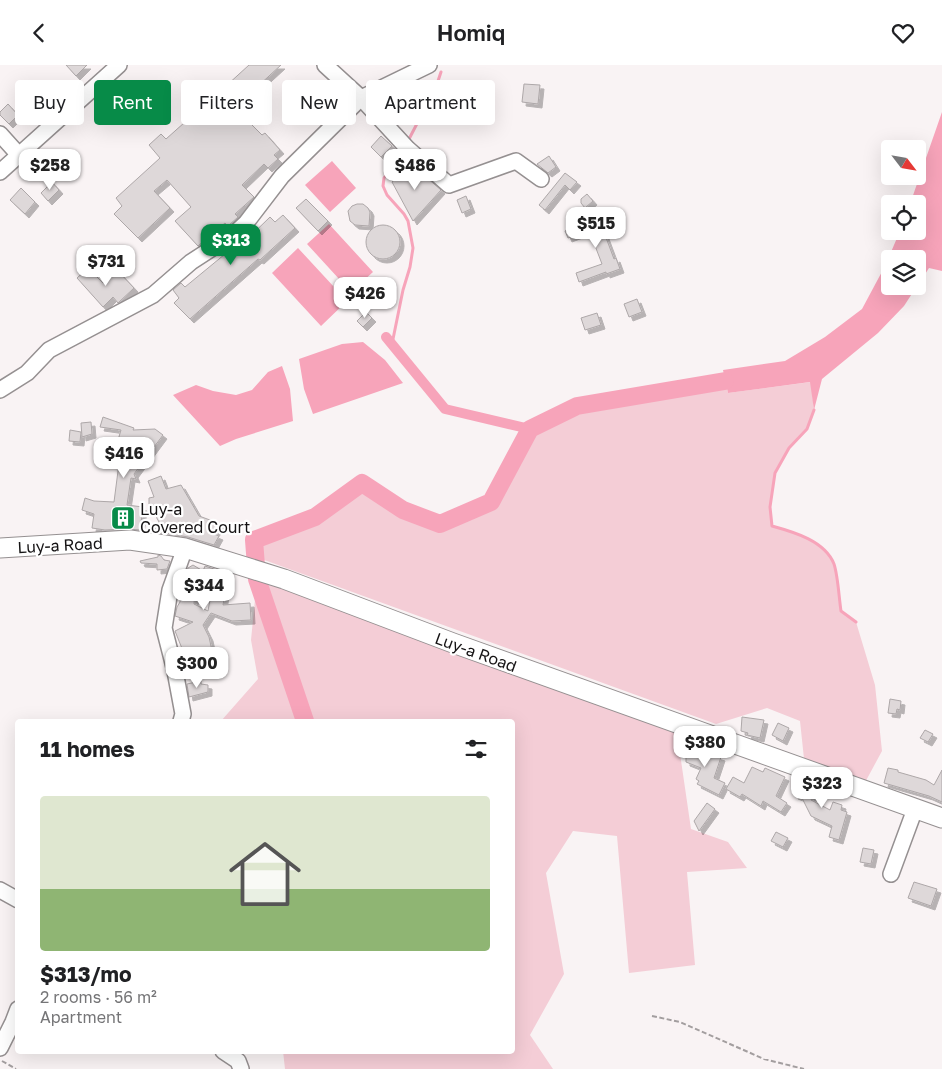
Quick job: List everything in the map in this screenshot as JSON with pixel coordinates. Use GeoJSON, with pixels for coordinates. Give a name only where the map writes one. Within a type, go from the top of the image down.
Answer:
{"type":"FeatureCollection","features":[{"type":"Feature","properties":{"kind":"main road","name":"Luy-a Road"},"geometry":{"type":"LineString","coordinates":[[0,548],[130,540],[185,548],[284,579],[462,647],[942,818]]}},
{"type":"Feature","properties":{"kind":"street"},"geometry":{"type":"LineString","coordinates":[[0,171],[119,65]]}},
{"type":"Feature","properties":{"kind":"street"},"geometry":{"type":"LineString","coordinates":[[326,65],[361,98],[403,144],[449,185],[516,161],[541,179]]}},
{"type":"Feature","properties":{"kind":"street"},"geometry":{"type":"LineString","coordinates":[[0,391],[27,373],[50,351],[153,295],[191,262],[234,234],[246,223],[282,176],[361,98],[429,65]]}},
{"type":"Feature","properties":{"kind":"street"},"geometry":{"type":"LineString","coordinates":[[0,134],[18,154]]}},
{"type":"Feature","properties":{"kind":"street"},"geometry":{"type":"LineString","coordinates":[[182,719],[183,714],[175,671],[164,628],[170,590],[185,548]]}},
{"type":"Feature","properties":{"kind":"street"},"geometry":{"type":"LineString","coordinates":[[891,874],[916,809]]}},
{"type":"Feature","properties":{"kind":"street"},"geometry":{"type":"LineString","coordinates":[[9,895],[15,906]]}},
{"type":"Feature","properties":{"kind":"street"},"geometry":{"type":"LineString","coordinates":[[0,1048],[15,1017]]}},
{"type":"Feature","properties":{"kind":"street"},"geometry":{"type":"LineString","coordinates":[[228,1054],[238,1061],[241,1069]]}},
{"type":"Feature","properties":{"kind":"path"},"geometry":{"type":"LineString","coordinates":[[652,1016],[680,1022],[764,1059],[804,1069]]}},
{"type":"Feature","properties":{"kind":"path"},"geometry":{"type":"LineString","coordinates":[[0,1060],[16,1069]]}},
{"type":"Feature","properties":{"kind":"shaded area"},"geometry":{"type":"Polygon","coordinates":[[[942,112],[942,271],[929,268],[926,273],[926,250],[892,250],[896,240],[926,240],[926,195],[913,195],[917,185],[926,185],[926,158],[942,112]]]}},
{"type":"Feature","properties":{"kind":"shaded area"},"geometry":{"type":"Polygon","coordinates":[[[332,161],[356,188],[330,212],[305,185],[332,161]]]}},
{"type":"Feature","properties":{"kind":"shaded area"},"geometry":{"type":"Polygon","coordinates":[[[329,224],[373,272],[351,292],[307,244],[329,224]]]}},
{"type":"Feature","properties":{"kind":"shaded area"},"geometry":{"type":"Polygon","coordinates":[[[298,248],[347,301],[321,326],[272,273],[298,248]]]}},
{"type":"Feature","properties":{"kind":"shaded area"},"geometry":{"type":"Polygon","coordinates":[[[881,273],[881,295],[911,295],[904,306],[878,333],[822,379],[814,410],[810,382],[728,393],[723,370],[785,361],[825,337],[862,309],[881,273]]]}},
{"type":"Feature","properties":{"kind":"shaded area"},"geometry":{"type":"Polygon","coordinates":[[[363,342],[385,360],[403,383],[313,414],[304,389],[299,359],[342,344],[363,342]]]}},
{"type":"Feature","properties":{"kind":"shaded area"},"geometry":{"type":"Polygon","coordinates":[[[282,366],[290,389],[293,421],[220,446],[173,395],[196,385],[213,391],[236,395],[252,390],[268,372],[282,366]]]}},
{"type":"Feature","properties":{"kind":"shaded area"},"geometry":{"type":"Polygon","coordinates":[[[725,381],[728,393],[811,382],[814,410],[807,429],[789,448],[775,473],[770,507],[772,526],[790,531],[816,543],[824,549],[834,564],[841,611],[856,622],[875,685],[882,751],[862,788],[805,768],[800,721],[767,708],[716,724],[256,557],[254,540],[315,517],[362,483],[403,510],[440,523],[491,502],[530,429],[577,406],[725,381]]]}},
{"type":"Feature","properties":{"kind":"shaded area"},"geometry":{"type":"Polygon","coordinates":[[[257,579],[677,733],[691,829],[728,842],[747,868],[687,872],[695,965],[629,973],[617,836],[573,831],[546,873],[564,974],[530,1035],[553,1069],[285,1069],[283,1054],[515,1054],[515,719],[223,719],[258,679],[251,640],[257,579]]]}},
{"type":"Feature","properties":{"kind":"building"},"geometry":{"type":"Polygon","coordinates":[[[66,65],[87,65],[76,76],[66,65]]]}},
{"type":"Feature","properties":{"kind":"building"},"geometry":{"type":"Polygon","coordinates":[[[249,65],[281,65],[265,80],[233,80],[249,65]]]}},
{"type":"Feature","properties":{"kind":"building"},"geometry":{"type":"Polygon","coordinates":[[[524,84],[540,85],[538,104],[522,102],[524,84]]]}},
{"type":"Feature","properties":{"kind":"building"},"geometry":{"type":"Polygon","coordinates":[[[8,104],[15,112],[15,118],[9,124],[0,115],[0,112],[8,104]]]}},
{"type":"Feature","properties":{"kind":"building"},"geometry":{"type":"Polygon","coordinates":[[[182,125],[252,125],[262,135],[265,133],[280,150],[274,155],[278,159],[268,168],[264,164],[242,185],[254,197],[235,214],[238,217],[228,226],[225,223],[198,246],[175,221],[191,207],[167,180],[154,191],[170,208],[138,238],[114,214],[122,206],[116,198],[160,158],[149,145],[161,134],[166,139],[182,125]]]}},
{"type":"Feature","properties":{"kind":"building"},"geometry":{"type":"Polygon","coordinates":[[[381,136],[392,146],[381,157],[371,147],[381,136]]]}},
{"type":"Feature","properties":{"kind":"building"},"geometry":{"type":"Polygon","coordinates":[[[549,156],[556,167],[548,173],[537,164],[549,156]]]}},
{"type":"Feature","properties":{"kind":"building"},"geometry":{"type":"Polygon","coordinates":[[[412,165],[441,190],[413,221],[392,182],[412,165]]]}},
{"type":"Feature","properties":{"kind":"building"},"geometry":{"type":"Polygon","coordinates":[[[565,173],[577,182],[570,190],[565,185],[545,210],[539,205],[565,173]]]}},
{"type":"Feature","properties":{"kind":"building"},"geometry":{"type":"Polygon","coordinates":[[[52,182],[59,190],[48,201],[41,193],[52,182]]]}},
{"type":"Feature","properties":{"kind":"building"},"geometry":{"type":"Polygon","coordinates":[[[21,188],[35,202],[25,214],[10,200],[21,188]]]}},
{"type":"Feature","properties":{"kind":"building"},"geometry":{"type":"Polygon","coordinates":[[[587,194],[593,201],[585,208],[581,203],[581,199],[587,194]]]}},
{"type":"Feature","properties":{"kind":"building"},"geometry":{"type":"Polygon","coordinates":[[[466,196],[471,209],[462,213],[457,200],[466,196]]]}},
{"type":"Feature","properties":{"kind":"building"},"geometry":{"type":"Polygon","coordinates":[[[306,199],[328,221],[318,231],[296,208],[306,199]]]}},
{"type":"Feature","properties":{"kind":"building"},"geometry":{"type":"Polygon","coordinates":[[[357,204],[363,204],[368,208],[370,212],[369,226],[355,225],[350,221],[348,211],[357,204]]]}},
{"type":"Feature","properties":{"kind":"building"},"geometry":{"type":"Polygon","coordinates":[[[283,215],[295,228],[190,319],[174,303],[179,298],[173,290],[181,283],[185,287],[236,245],[238,248],[270,217],[275,222],[283,215]]]}},
{"type":"Feature","properties":{"kind":"building"},"geometry":{"type":"Polygon","coordinates":[[[599,216],[614,259],[616,258],[620,269],[579,282],[576,273],[602,264],[589,230],[568,238],[565,231],[599,216]]]}},
{"type":"Feature","properties":{"kind":"building"},"geometry":{"type":"Polygon","coordinates":[[[383,225],[395,230],[400,242],[395,254],[383,259],[371,254],[366,242],[371,230],[383,225]]]}},
{"type":"Feature","properties":{"kind":"building"},"geometry":{"type":"Polygon","coordinates":[[[88,268],[103,283],[117,270],[134,288],[118,303],[113,297],[103,307],[77,278],[88,268]]]}},
{"type":"Feature","properties":{"kind":"building"},"geometry":{"type":"Polygon","coordinates":[[[637,299],[642,312],[629,317],[624,304],[637,299]]]}},
{"type":"Feature","properties":{"kind":"building"},"geometry":{"type":"Polygon","coordinates":[[[366,312],[372,318],[363,327],[357,321],[366,312]]]}},
{"type":"Feature","properties":{"kind":"building"},"geometry":{"type":"Polygon","coordinates":[[[597,313],[601,325],[585,330],[581,318],[597,313]]]}},
{"type":"Feature","properties":{"kind":"building"},"geometry":{"type":"Polygon","coordinates":[[[103,417],[134,428],[133,430],[155,429],[163,435],[134,474],[136,479],[131,478],[127,505],[143,507],[140,530],[92,528],[94,514],[82,510],[85,498],[94,501],[114,502],[119,450],[115,450],[121,430],[100,427],[103,417]]]}},
{"type":"Feature","properties":{"kind":"building"},"geometry":{"type":"Polygon","coordinates":[[[91,422],[92,434],[82,437],[81,423],[91,422]]]}},
{"type":"Feature","properties":{"kind":"building"},"geometry":{"type":"Polygon","coordinates":[[[70,430],[81,432],[80,442],[69,441],[70,430]]]}},
{"type":"Feature","properties":{"kind":"building"},"geometry":{"type":"Polygon","coordinates":[[[161,476],[166,489],[181,485],[199,516],[221,524],[214,534],[219,536],[214,545],[188,537],[154,531],[159,522],[149,504],[149,498],[154,497],[148,481],[161,476]]]}},
{"type":"Feature","properties":{"kind":"building"},"geometry":{"type":"Polygon","coordinates":[[[158,555],[164,560],[170,561],[167,569],[157,570],[157,564],[141,563],[140,561],[158,557],[158,555]]]}},
{"type":"Feature","properties":{"kind":"building"},"geometry":{"type":"Polygon","coordinates":[[[193,565],[203,571],[205,566],[229,574],[222,594],[225,594],[223,605],[250,603],[251,620],[232,621],[211,613],[203,625],[209,637],[214,660],[209,661],[208,669],[197,671],[193,653],[185,656],[175,631],[193,622],[175,616],[180,602],[181,588],[188,568],[193,565]],[[196,576],[194,604],[208,611],[213,582],[196,576]]]}},
{"type":"Feature","properties":{"kind":"building"},"geometry":{"type":"Polygon","coordinates":[[[201,681],[201,684],[208,685],[208,692],[189,697],[187,684],[201,681]]]}},
{"type":"Feature","properties":{"kind":"building"},"geometry":{"type":"Polygon","coordinates":[[[890,699],[901,701],[900,710],[897,709],[896,714],[888,713],[890,699]]]}},
{"type":"Feature","properties":{"kind":"building"},"geometry":{"type":"Polygon","coordinates":[[[742,717],[764,720],[760,738],[747,735],[748,733],[741,731],[742,717]]]}},
{"type":"Feature","properties":{"kind":"building"},"geometry":{"type":"Polygon","coordinates":[[[778,723],[789,728],[783,741],[772,735],[778,723]]]}},
{"type":"Feature","properties":{"kind":"building"},"geometry":{"type":"Polygon","coordinates":[[[925,730],[933,734],[928,742],[920,738],[925,730]]]}},
{"type":"Feature","properties":{"kind":"building"},"geometry":{"type":"Polygon","coordinates":[[[689,744],[701,750],[703,746],[712,749],[711,754],[721,757],[714,778],[725,783],[719,795],[697,784],[699,781],[696,779],[701,768],[686,762],[686,755],[684,755],[689,744]]]}},
{"type":"Feature","properties":{"kind":"building"},"geometry":{"type":"Polygon","coordinates":[[[752,767],[763,772],[765,768],[785,777],[776,796],[787,803],[781,812],[763,801],[761,806],[742,794],[740,797],[726,789],[733,777],[744,783],[752,767]]]}},
{"type":"Feature","properties":{"kind":"building"},"geometry":{"type":"Polygon","coordinates":[[[888,768],[926,780],[934,785],[942,770],[942,802],[929,796],[884,783],[888,768]]]}},
{"type":"Feature","properties":{"kind":"building"},"geometry":{"type":"Polygon","coordinates":[[[801,780],[818,785],[811,800],[830,810],[833,802],[842,805],[841,810],[847,812],[839,840],[829,837],[832,826],[811,816],[802,798],[794,795],[801,780]]]}},
{"type":"Feature","properties":{"kind":"building"},"geometry":{"type":"Polygon","coordinates":[[[707,803],[715,809],[699,831],[694,821],[707,803]]]}},
{"type":"Feature","properties":{"kind":"building"},"geometry":{"type":"Polygon","coordinates":[[[776,832],[788,838],[783,847],[771,841],[776,832]]]}},
{"type":"Feature","properties":{"kind":"building"},"geometry":{"type":"Polygon","coordinates":[[[863,848],[874,850],[871,864],[860,862],[863,848]]]}},
{"type":"Feature","properties":{"kind":"building"},"geometry":{"type":"Polygon","coordinates":[[[914,882],[937,889],[931,906],[908,898],[914,882]]]}},
{"type":"Feature","properties":{"kind":"waterway"},"geometry":{"type":"LineString","coordinates":[[408,141],[436,87],[441,72]]}},
{"type":"Feature","properties":{"kind":"waterway"},"geometry":{"type":"LineString","coordinates":[[392,344],[413,248],[408,221],[387,195],[383,186],[384,178],[403,151]]}},
{"type":"Feature","properties":{"kind":"waterway"},"geometry":{"type":"LineString","coordinates":[[386,337],[445,409],[530,429]]}},
{"type":"Feature","properties":{"kind":"waterway"},"geometry":{"type":"LineString","coordinates":[[304,719],[257,579],[254,540],[315,517],[362,483],[403,510],[440,524],[491,502],[530,429],[577,406],[725,381]]}},
{"type":"Feature","properties":{"kind":"waterway"},"geometry":{"type":"LineString","coordinates":[[814,410],[807,429],[789,448],[775,473],[770,507],[772,526],[790,531],[816,543],[824,549],[834,564],[841,611],[856,622]]}},
{"type":"Feature","properties":{"kind":"place","name":"Luy-a Covered Court"},"geometry":{"type":"Point","coordinates":[123,518]}}]}
